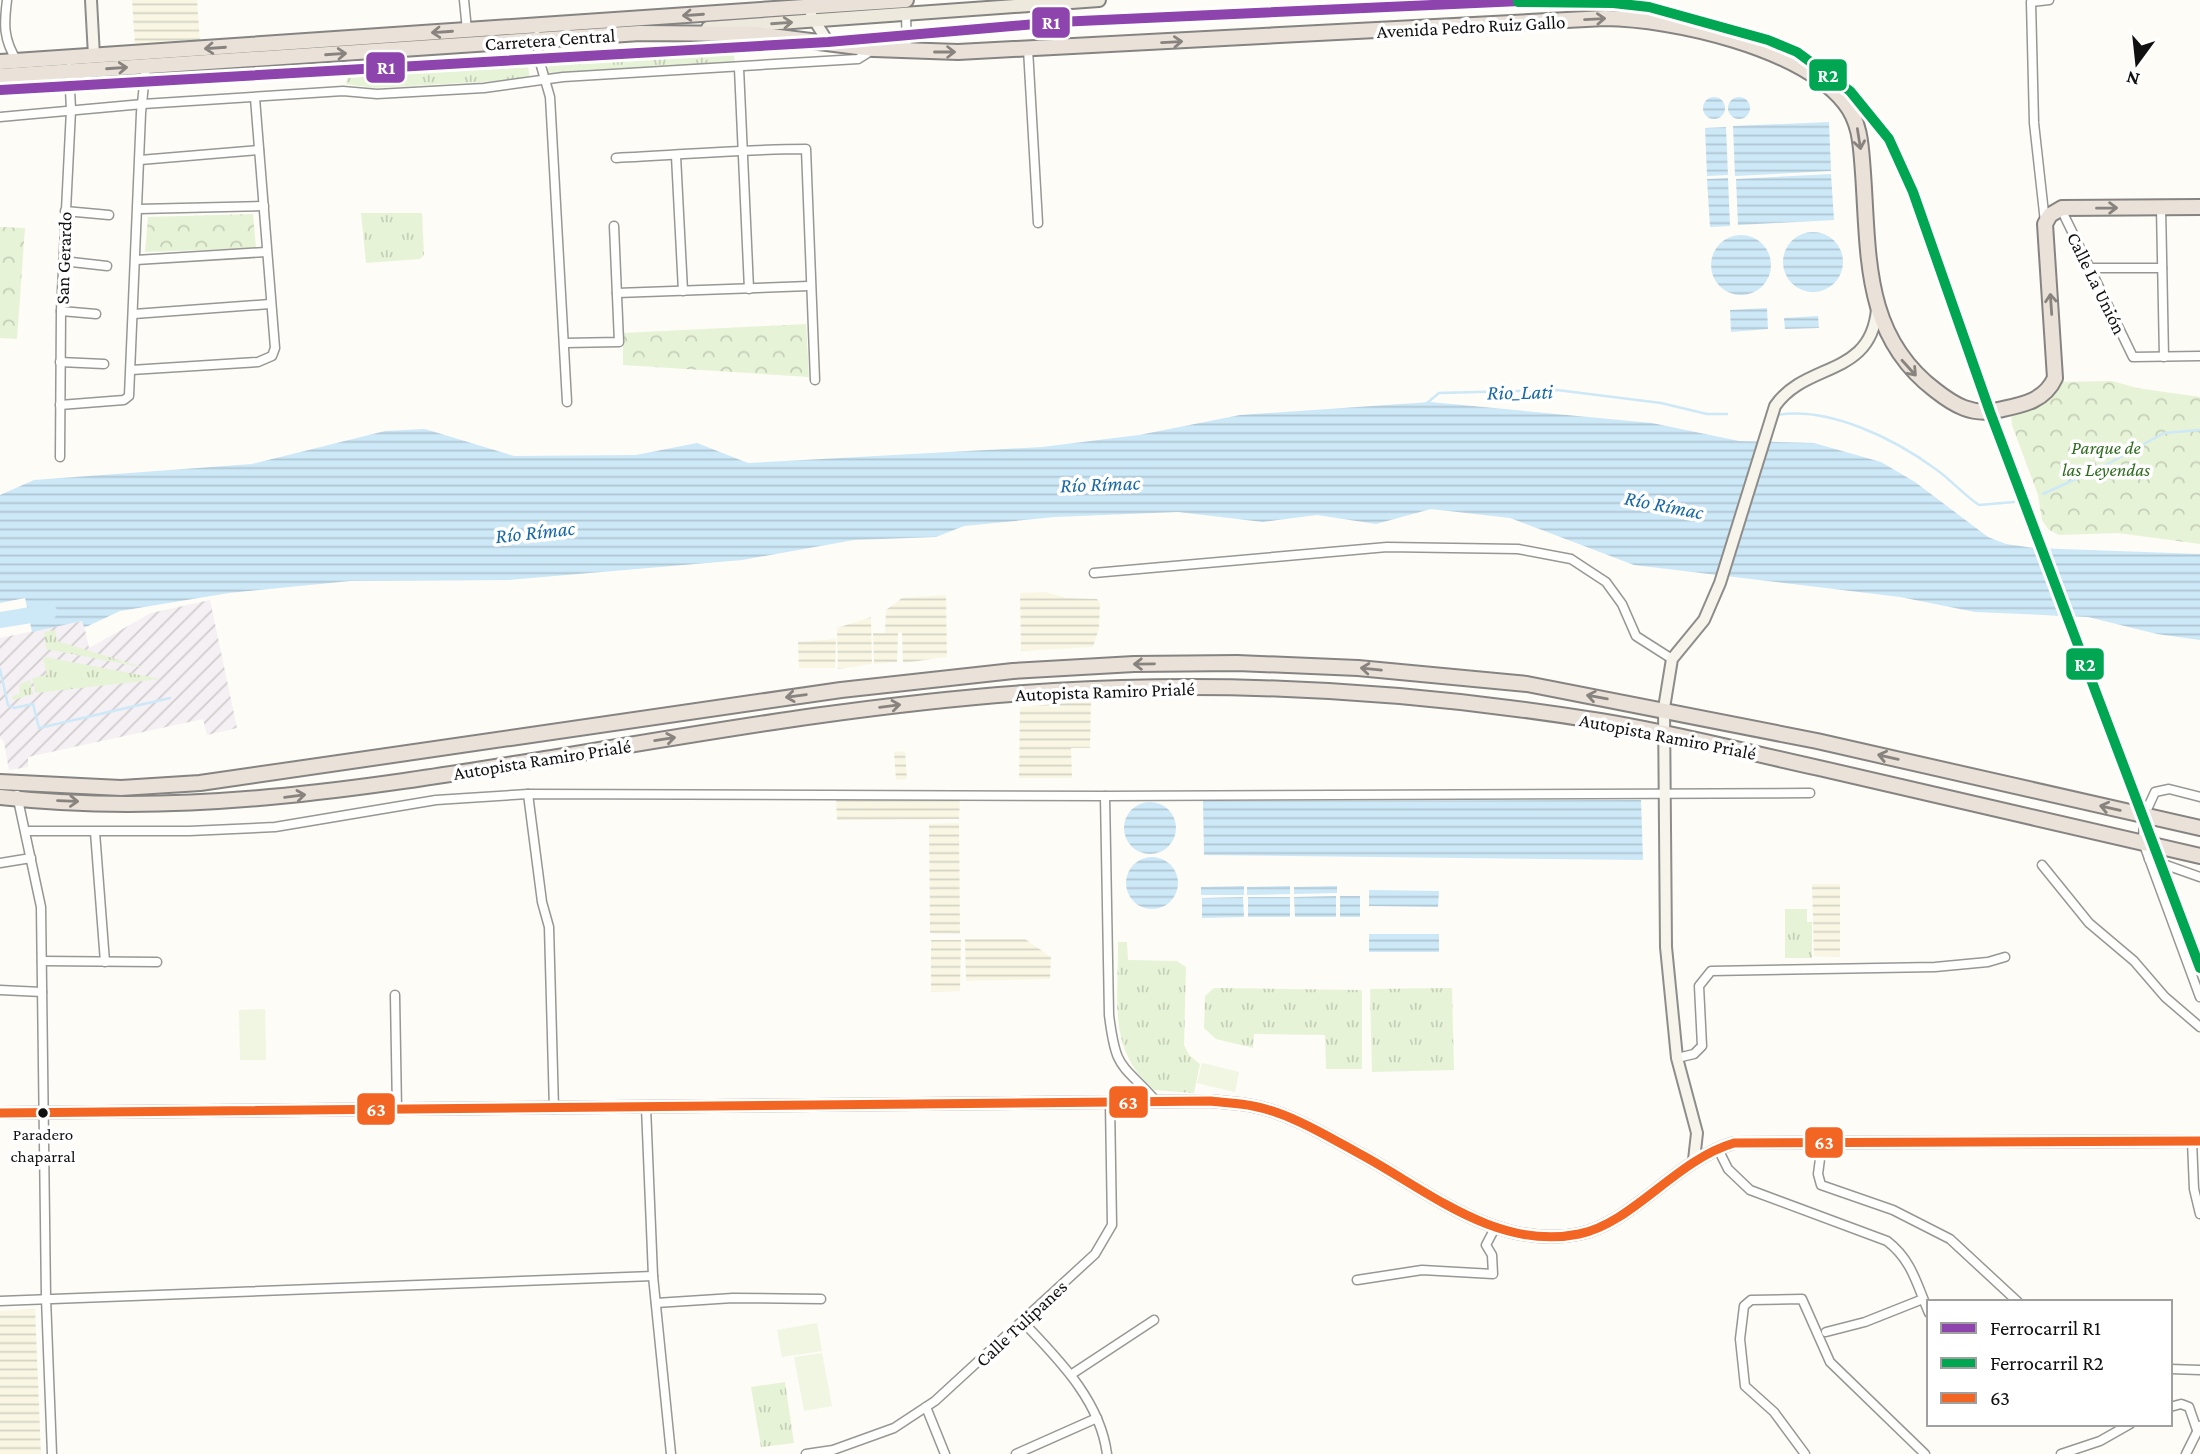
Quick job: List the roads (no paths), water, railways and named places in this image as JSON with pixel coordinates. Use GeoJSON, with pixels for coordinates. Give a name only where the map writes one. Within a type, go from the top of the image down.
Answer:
{"type":"FeatureCollection","features":[{"type":"Feature","properties":{"kind":"highway","name":"Carretera Central"},"geometry":{"type":"LineString","coordinates":[[0,76],[69,64],[537,34],[811,9],[906,7]]}},
{"type":"Feature","properties":{"kind":"highway","name":"Avenida Pedro Ruiz Gallo"},"geometry":{"type":"LineString","coordinates":[[640,33],[755,34],[907,52],[1028,49],[1605,18],[1656,21],[1711,34],[1763,51],[1794,66],[1833,91],[1852,113],[1861,143],[1877,309],[1884,329],[1900,358],[1916,376],[1955,405],[1971,411],[1990,412],[2036,399],[2050,388],[2056,372],[2045,223]]}},
{"type":"Feature","properties":{"kind":"highway","name":"Carretera Central"},"geometry":{"type":"LineString","coordinates":[[308,49],[467,30],[537,34],[640,33]]}},
{"type":"Feature","properties":{"kind":"highway","name":"Carretera Central"},"geometry":{"type":"LineString","coordinates":[[0,62],[69,64],[94,56],[146,59]]}},
{"type":"Feature","properties":{"kind":"highway"},"geometry":{"type":"LineString","coordinates":[[2045,223],[2050,215],[2060,209],[2200,207]]}},
{"type":"Feature","properties":{"kind":"highway","name":"Autopista Ramiro Prialé"},"geometry":{"type":"LineString","coordinates":[[6,782],[121,788],[200,783],[841,690],[1013,671],[1134,664],[1237,663],[1358,668],[1527,684],[1664,708],[2200,828]]}},
{"type":"Feature","properties":{"kind":"highway","name":"Autopista Ramiro Prialé"},"geometry":{"type":"LineString","coordinates":[[0,797],[112,803],[268,800],[839,713],[1056,691],[1225,687],[1367,693],[1498,706],[1664,733],[2200,856]]}},
{"type":"Feature","properties":{"kind":"main road","name":"Carretera Central"},"geometry":{"type":"LineString","coordinates":[[906,7],[1099,0]]}},
{"type":"Feature","properties":{"kind":"main road","name":"Carretera Central"},"geometry":{"type":"LineString","coordinates":[[640,33],[811,9]]}},
{"type":"Feature","properties":{"kind":"street"},"geometry":{"type":"LineString","coordinates":[[7,0],[4,30],[6,42],[17,61]]}},
{"type":"Feature","properties":{"kind":"street"},"geometry":{"type":"LineString","coordinates":[[91,0],[94,56]]}},
{"type":"Feature","properties":{"kind":"street"},"geometry":{"type":"LineString","coordinates":[[464,0],[467,30]]}},
{"type":"Feature","properties":{"kind":"street"},"geometry":{"type":"LineString","coordinates":[[2045,223],[2034,123],[2031,2],[2049,0]]}},
{"type":"Feature","properties":{"kind":"street"},"geometry":{"type":"LineString","coordinates":[[906,7],[907,52]]}},
{"type":"Feature","properties":{"kind":"street"},"geometry":{"type":"LineString","coordinates":[[811,9],[828,42]]}},
{"type":"Feature","properties":{"kind":"street"},"geometry":{"type":"LineString","coordinates":[[537,34],[550,97],[567,402]]}},
{"type":"Feature","properties":{"kind":"street"},"geometry":{"type":"LineString","coordinates":[[0,117],[143,104],[343,92],[377,94],[484,88],[545,80],[858,60],[874,49]]}},
{"type":"Feature","properties":{"kind":"street"},"geometry":{"type":"LineString","coordinates":[[1028,49],[1038,223]]}},
{"type":"Feature","properties":{"kind":"street"},"geometry":{"type":"LineString","coordinates":[[60,405],[124,400],[129,396],[146,59]]}},
{"type":"Feature","properties":{"kind":"street","name":"San Gerardo"},"geometry":{"type":"LineString","coordinates":[[60,457],[61,311],[72,110],[69,64]]}},
{"type":"Feature","properties":{"kind":"street"},"geometry":{"type":"LineString","coordinates":[[739,68],[749,289]]}},
{"type":"Feature","properties":{"kind":"street"},"geometry":{"type":"LineString","coordinates":[[131,370],[265,359],[272,356],[275,348],[255,98]]}},
{"type":"Feature","properties":{"kind":"street"},"geometry":{"type":"LineString","coordinates":[[616,158],[676,156],[744,149],[806,149],[809,285],[815,380]]}},
{"type":"Feature","properties":{"kind":"street"},"geometry":{"type":"LineString","coordinates":[[140,160],[260,150]]}},
{"type":"Feature","properties":{"kind":"street"},"geometry":{"type":"LineString","coordinates":[[676,156],[683,291]]}},
{"type":"Feature","properties":{"kind":"street"},"geometry":{"type":"LineString","coordinates":[[139,209],[264,206]]}},
{"type":"Feature","properties":{"kind":"street"},"geometry":{"type":"LineString","coordinates":[[2161,207],[2164,357],[2200,356]]}},
{"type":"Feature","properties":{"kind":"street","name":"Calle La Unión"},"geometry":{"type":"LineString","coordinates":[[2060,209],[2133,357],[2164,357]]}},
{"type":"Feature","properties":{"kind":"street"},"geometry":{"type":"LineString","coordinates":[[65,211],[109,215]]}},
{"type":"Feature","properties":{"kind":"street"},"geometry":{"type":"LineString","coordinates":[[565,343],[619,342],[614,226]]}},
{"type":"Feature","properties":{"kind":"street"},"geometry":{"type":"LineString","coordinates":[[136,260],[266,252]]}},
{"type":"Feature","properties":{"kind":"street"},"geometry":{"type":"LineString","coordinates":[[63,261],[107,266]]}},
{"type":"Feature","properties":{"kind":"street"},"geometry":{"type":"LineString","coordinates":[[2088,268],[2162,268]]}},
{"type":"Feature","properties":{"kind":"street"},"geometry":{"type":"LineString","coordinates":[[617,293],[809,285]]}},
{"type":"Feature","properties":{"kind":"street"},"geometry":{"type":"LineString","coordinates":[[134,314],[270,304]]}},
{"type":"Feature","properties":{"kind":"street"},"geometry":{"type":"LineString","coordinates":[[1694,1160],[1697,1133],[1677,1058],[1666,947],[1664,708],[1672,659],[1704,620],[1720,583],[1775,406],[1792,388],[1846,362],[1858,353],[1871,333],[1877,309]]}},
{"type":"Feature","properties":{"kind":"street"},"geometry":{"type":"LineString","coordinates":[[61,311],[96,314]]}},
{"type":"Feature","properties":{"kind":"street"},"geometry":{"type":"LineString","coordinates":[[60,362],[104,364]]}},
{"type":"Feature","properties":{"kind":"street"},"geometry":{"type":"LineString","coordinates":[[1094,573],[1387,547],[1518,549],[1571,559],[1606,582],[1622,604],[1636,636],[1672,659]]}},
{"type":"Feature","properties":{"kind":"street"},"geometry":{"type":"LineString","coordinates":[[6,782],[19,799],[41,907],[46,1298],[52,1454]]}},
{"type":"Feature","properties":{"kind":"street"},"geometry":{"type":"LineString","coordinates":[[2200,797],[2162,789],[2151,797],[2144,816],[2143,842],[2200,997]]}},
{"type":"Feature","properties":{"kind":"street"},"geometry":{"type":"LineString","coordinates":[[26,831],[95,832],[275,827],[436,800],[528,793],[1105,796],[1810,793]]}},
{"type":"Feature","properties":{"kind":"street"},"geometry":{"type":"LineString","coordinates":[[528,793],[542,902],[549,927],[554,1109]]}},
{"type":"Feature","properties":{"kind":"street"},"geometry":{"type":"LineString","coordinates":[[1105,796],[1109,1015],[1113,1049],[1120,1066],[1155,1100]]}},
{"type":"Feature","properties":{"kind":"street"},"geometry":{"type":"LineString","coordinates":[[95,832],[105,962]]}},
{"type":"Feature","properties":{"kind":"street"},"geometry":{"type":"LineString","coordinates":[[0,863],[31,858]]}},
{"type":"Feature","properties":{"kind":"street"},"geometry":{"type":"LineString","coordinates":[[2149,859],[2200,877]]}},
{"type":"Feature","properties":{"kind":"street"},"geometry":{"type":"LineString","coordinates":[[2042,864],[2089,923],[2134,961],[2165,997],[2200,1027]]}},
{"type":"Feature","properties":{"kind":"street"},"geometry":{"type":"LineString","coordinates":[[1677,1058],[1694,1054],[1702,1045],[1699,986],[1711,971],[1935,967],[1980,964],[2006,957]]}},
{"type":"Feature","properties":{"kind":"street"},"geometry":{"type":"LineString","coordinates":[[42,961],[157,962]]}},
{"type":"Feature","properties":{"kind":"street"},"geometry":{"type":"LineString","coordinates":[[0,990],[42,992]]}},
{"type":"Feature","properties":{"kind":"street"},"geometry":{"type":"LineString","coordinates":[[395,995],[397,1110]]}},
{"type":"Feature","properties":{"kind":"street"},"geometry":{"type":"LineString","coordinates":[[0,1113],[1110,1104],[1155,1100],[1255,1106],[1304,1125],[1361,1154],[1469,1218],[1535,1237],[1582,1234],[1625,1212],[1694,1160],[1716,1149],[1746,1142],[1822,1144],[2196,1141],[2194,1189],[2200,1214]]}},
{"type":"Feature","properties":{"kind":"street","name":"Calle Tulipanes"},"geometry":{"type":"LineString","coordinates":[[806,1454],[860,1442],[894,1428],[926,1407],[1095,1254],[1112,1225],[1110,1104]]}},
{"type":"Feature","properties":{"kind":"street"},"geometry":{"type":"LineString","coordinates":[[646,1107],[653,1276],[671,1454]]}},
{"type":"Feature","properties":{"kind":"street"},"geometry":{"type":"LineString","coordinates":[[1697,1133],[1716,1149],[1728,1169],[1750,1190],[1887,1241],[1902,1252],[1927,1308]]}},
{"type":"Feature","properties":{"kind":"street"},"geometry":{"type":"LineString","coordinates":[[1822,1144],[1818,1174],[1821,1185],[1893,1210],[1950,1239],[2016,1300]]}},
{"type":"Feature","properties":{"kind":"street"},"geometry":{"type":"LineString","coordinates":[[1357,1280],[1422,1270],[1493,1273],[1492,1255],[1486,1245],[1496,1226]]}},
{"type":"Feature","properties":{"kind":"street"},"geometry":{"type":"LineString","coordinates":[[0,1301],[653,1276]]}},
{"type":"Feature","properties":{"kind":"street"},"geometry":{"type":"LineString","coordinates":[[656,1303],[733,1297],[821,1299]]}},
{"type":"Feature","properties":{"kind":"street"},"geometry":{"type":"LineString","coordinates":[[1805,1454],[1774,1412],[1745,1386],[1740,1347],[1741,1315],[1751,1300],[1802,1299],[1829,1362],[1925,1454]]}},
{"type":"Feature","properties":{"kind":"street"},"geometry":{"type":"LineString","coordinates":[[1826,1332],[1865,1322],[1923,1299]]}},
{"type":"Feature","properties":{"kind":"street"},"geometry":{"type":"LineString","coordinates":[[1072,1374],[1154,1320]]}},
{"type":"Feature","properties":{"kind":"street"},"geometry":{"type":"LineString","coordinates":[[1023,1322],[1072,1374],[1097,1418],[1107,1454]]}},
{"type":"Feature","properties":{"kind":"street"},"geometry":{"type":"LineString","coordinates":[[2172,1369],[2200,1370]]}},
{"type":"Feature","properties":{"kind":"street"},"geometry":{"type":"LineString","coordinates":[[2172,1406],[2181,1404],[2189,1407],[2198,1428],[2186,1454]]}},
{"type":"Feature","properties":{"kind":"street"},"geometry":{"type":"LineString","coordinates":[[926,1407],[945,1454]]}},
{"type":"Feature","properties":{"kind":"street"},"geometry":{"type":"LineString","coordinates":[[1016,1454],[1097,1418]]}},
{"type":"Feature","properties":{"kind":"street"},"geometry":{"type":"LineString","coordinates":[[2061,1454],[2100,1441],[2126,1426]]}},
{"type":"Feature","properties":{"kind":"water"},"geometry":{"type":"Polygon","coordinates":[[[1714,97],[1722,100],[1725,108],[1722,116],[1714,119],[1706,116],[1703,108],[1706,100],[1714,97]]]}},
{"type":"Feature","properties":{"kind":"water"},"geometry":{"type":"Polygon","coordinates":[[[1739,97],[1747,100],[1750,108],[1747,116],[1739,119],[1731,116],[1728,108],[1731,100],[1739,97]]]}},
{"type":"Feature","properties":{"kind":"water"},"geometry":{"type":"Polygon","coordinates":[[[1829,122],[1831,171],[1735,176],[1733,126],[1829,122]]]}},
{"type":"Feature","properties":{"kind":"water"},"geometry":{"type":"Polygon","coordinates":[[[1726,127],[1728,175],[1707,176],[1705,128],[1726,127]]]}},
{"type":"Feature","properties":{"kind":"water"},"geometry":{"type":"Polygon","coordinates":[[[1831,174],[1834,220],[1738,225],[1736,179],[1831,174]]]}},
{"type":"Feature","properties":{"kind":"water"},"geometry":{"type":"Polygon","coordinates":[[[1728,178],[1730,226],[1710,227],[1707,179],[1728,178]]]}},
{"type":"Feature","properties":{"kind":"water"},"geometry":{"type":"Polygon","coordinates":[[[1813,232],[1834,241],[1843,262],[1834,283],[1813,292],[1792,283],[1783,262],[1792,241],[1813,232]]]}},
{"type":"Feature","properties":{"kind":"water"},"geometry":{"type":"Polygon","coordinates":[[[1741,235],[1758,240],[1766,248],[1771,265],[1766,282],[1758,290],[1741,295],[1724,290],[1716,282],[1711,265],[1716,248],[1724,240],[1741,235]]]}},
{"type":"Feature","properties":{"kind":"water"},"geometry":{"type":"Polygon","coordinates":[[[1767,308],[1768,329],[1731,332],[1730,310],[1767,308]]]}},
{"type":"Feature","properties":{"kind":"water"},"geometry":{"type":"Polygon","coordinates":[[[1818,316],[1819,328],[1785,329],[1784,318],[1818,316]]]}},
{"type":"Feature","properties":{"kind":"water"},"geometry":{"type":"Polygon","coordinates":[[[1430,402],[1652,423],[1739,441],[1814,443],[1881,462],[1915,482],[1988,537],[2006,544],[2034,548],[2200,554],[2200,640],[2157,634],[2088,617],[1975,612],[1900,597],[1634,565],[1510,518],[1431,509],[1376,524],[1317,515],[1263,522],[1178,512],[1055,517],[964,526],[936,537],[854,540],[742,560],[508,580],[350,581],[229,593],[120,611],[84,627],[82,621],[32,632],[25,598],[0,603],[0,495],[34,480],[252,464],[385,431],[425,429],[514,456],[636,455],[697,443],[748,463],[1042,447],[1139,435],[1240,415],[1430,402]]]}},
{"type":"Feature","properties":{"kind":"water"},"geometry":{"type":"Polygon","coordinates":[[[1641,800],[1643,860],[1204,855],[1203,801],[1641,800]]]}},
{"type":"Feature","properties":{"kind":"water"},"geometry":{"type":"Polygon","coordinates":[[[1150,802],[1160,804],[1168,810],[1174,818],[1174,838],[1168,846],[1160,852],[1150,854],[1140,852],[1132,846],[1126,838],[1124,828],[1126,818],[1132,810],[1140,804],[1150,802]]]}},
{"type":"Feature","properties":{"kind":"water"},"geometry":{"type":"Polygon","coordinates":[[[1152,857],[1162,859],[1170,865],[1176,873],[1176,893],[1170,901],[1162,907],[1152,909],[1142,907],[1134,901],[1128,893],[1126,883],[1128,873],[1134,865],[1142,859],[1152,857]]]}},
{"type":"Feature","properties":{"kind":"water"},"geometry":{"type":"Polygon","coordinates":[[[1244,886],[1244,895],[1201,895],[1201,887],[1244,886]]]}},
{"type":"Feature","properties":{"kind":"water"},"geometry":{"type":"Polygon","coordinates":[[[1290,886],[1290,894],[1247,895],[1247,887],[1290,886]]]}},
{"type":"Feature","properties":{"kind":"water"},"geometry":{"type":"Polygon","coordinates":[[[1337,886],[1337,893],[1294,894],[1294,887],[1337,886]]]}},
{"type":"Feature","properties":{"kind":"water"},"geometry":{"type":"Polygon","coordinates":[[[1369,890],[1439,891],[1438,907],[1369,906],[1369,890]]]}},
{"type":"Feature","properties":{"kind":"water"},"geometry":{"type":"Polygon","coordinates":[[[1336,896],[1336,917],[1295,917],[1294,897],[1336,896]]]}},
{"type":"Feature","properties":{"kind":"water"},"geometry":{"type":"Polygon","coordinates":[[[1340,896],[1360,896],[1360,917],[1340,917],[1340,896]]]}},
{"type":"Feature","properties":{"kind":"water"},"geometry":{"type":"Polygon","coordinates":[[[1243,897],[1244,917],[1202,918],[1202,898],[1243,897]]]}},
{"type":"Feature","properties":{"kind":"water"},"geometry":{"type":"Polygon","coordinates":[[[1248,897],[1290,897],[1290,917],[1248,917],[1248,897]]]}},
{"type":"Feature","properties":{"kind":"water"},"geometry":{"type":"Polygon","coordinates":[[[1369,934],[1439,934],[1439,952],[1369,952],[1369,934]]]}},
{"type":"Feature","properties":{"kind":"waterway","name":"Rio_Lati"},"geometry":{"type":"LineString","coordinates":[[1427,403],[1439,393],[1557,390],[1661,403],[1707,414],[1727,414]]}},
{"type":"Feature","properties":{"kind":"waterway","name":"Rio_Lati"},"geometry":{"type":"LineString","coordinates":[[1777,415],[1818,415],[1861,428],[1920,458],[1979,505],[2014,502]]}},
{"type":"Feature","properties":{"kind":"waterway","name":"Rio_Lati"},"geometry":{"type":"LineString","coordinates":[[2043,494],[2102,467],[2164,433],[2200,430]]}},
{"type":"Feature","properties":{"kind":"waterway","name":"Río Rímac"},"geometry":{"type":"LineString","coordinates":[[0,620],[49,612]]}},
{"type":"Feature","properties":{"kind":"waterway"},"geometry":{"type":"LineString","coordinates":[[0,669],[8,705],[14,708],[33,704],[39,728],[170,698]]}},
{"type":"Feature","properties":{"kind":"railway"},"geometry":{"type":"LineString","coordinates":[[1504,2],[1629,5],[1731,28],[1797,52],[1850,91],[1872,115],[1889,139],[1913,192],[1990,412],[2200,968]]}},
{"type":"Feature","properties":{"kind":"rail line","name":"R1"},"geometry":{"type":"LineString","coordinates":[[0,90],[828,42],[1058,22],[1542,0]]}},
{"type":"Feature","properties":{"kind":"rail line","name":"R2"},"geometry":{"type":"LineString","coordinates":[[1518,2],[1613,3],[1649,7],[1768,40],[1797,52],[1850,91],[1889,139],[1913,192],[1990,412],[2200,968]]}},
{"type":"Feature","properties":{"kind":"place","name":"Paradero chaparral"},"geometry":{"type":"Point","coordinates":[43,1113]}},
{"type":"Feature","properties":{"kind":"park label","name":"Parque de las Leyendas"},"geometry":{"type":"Point","coordinates":[2106,458]}}]}
